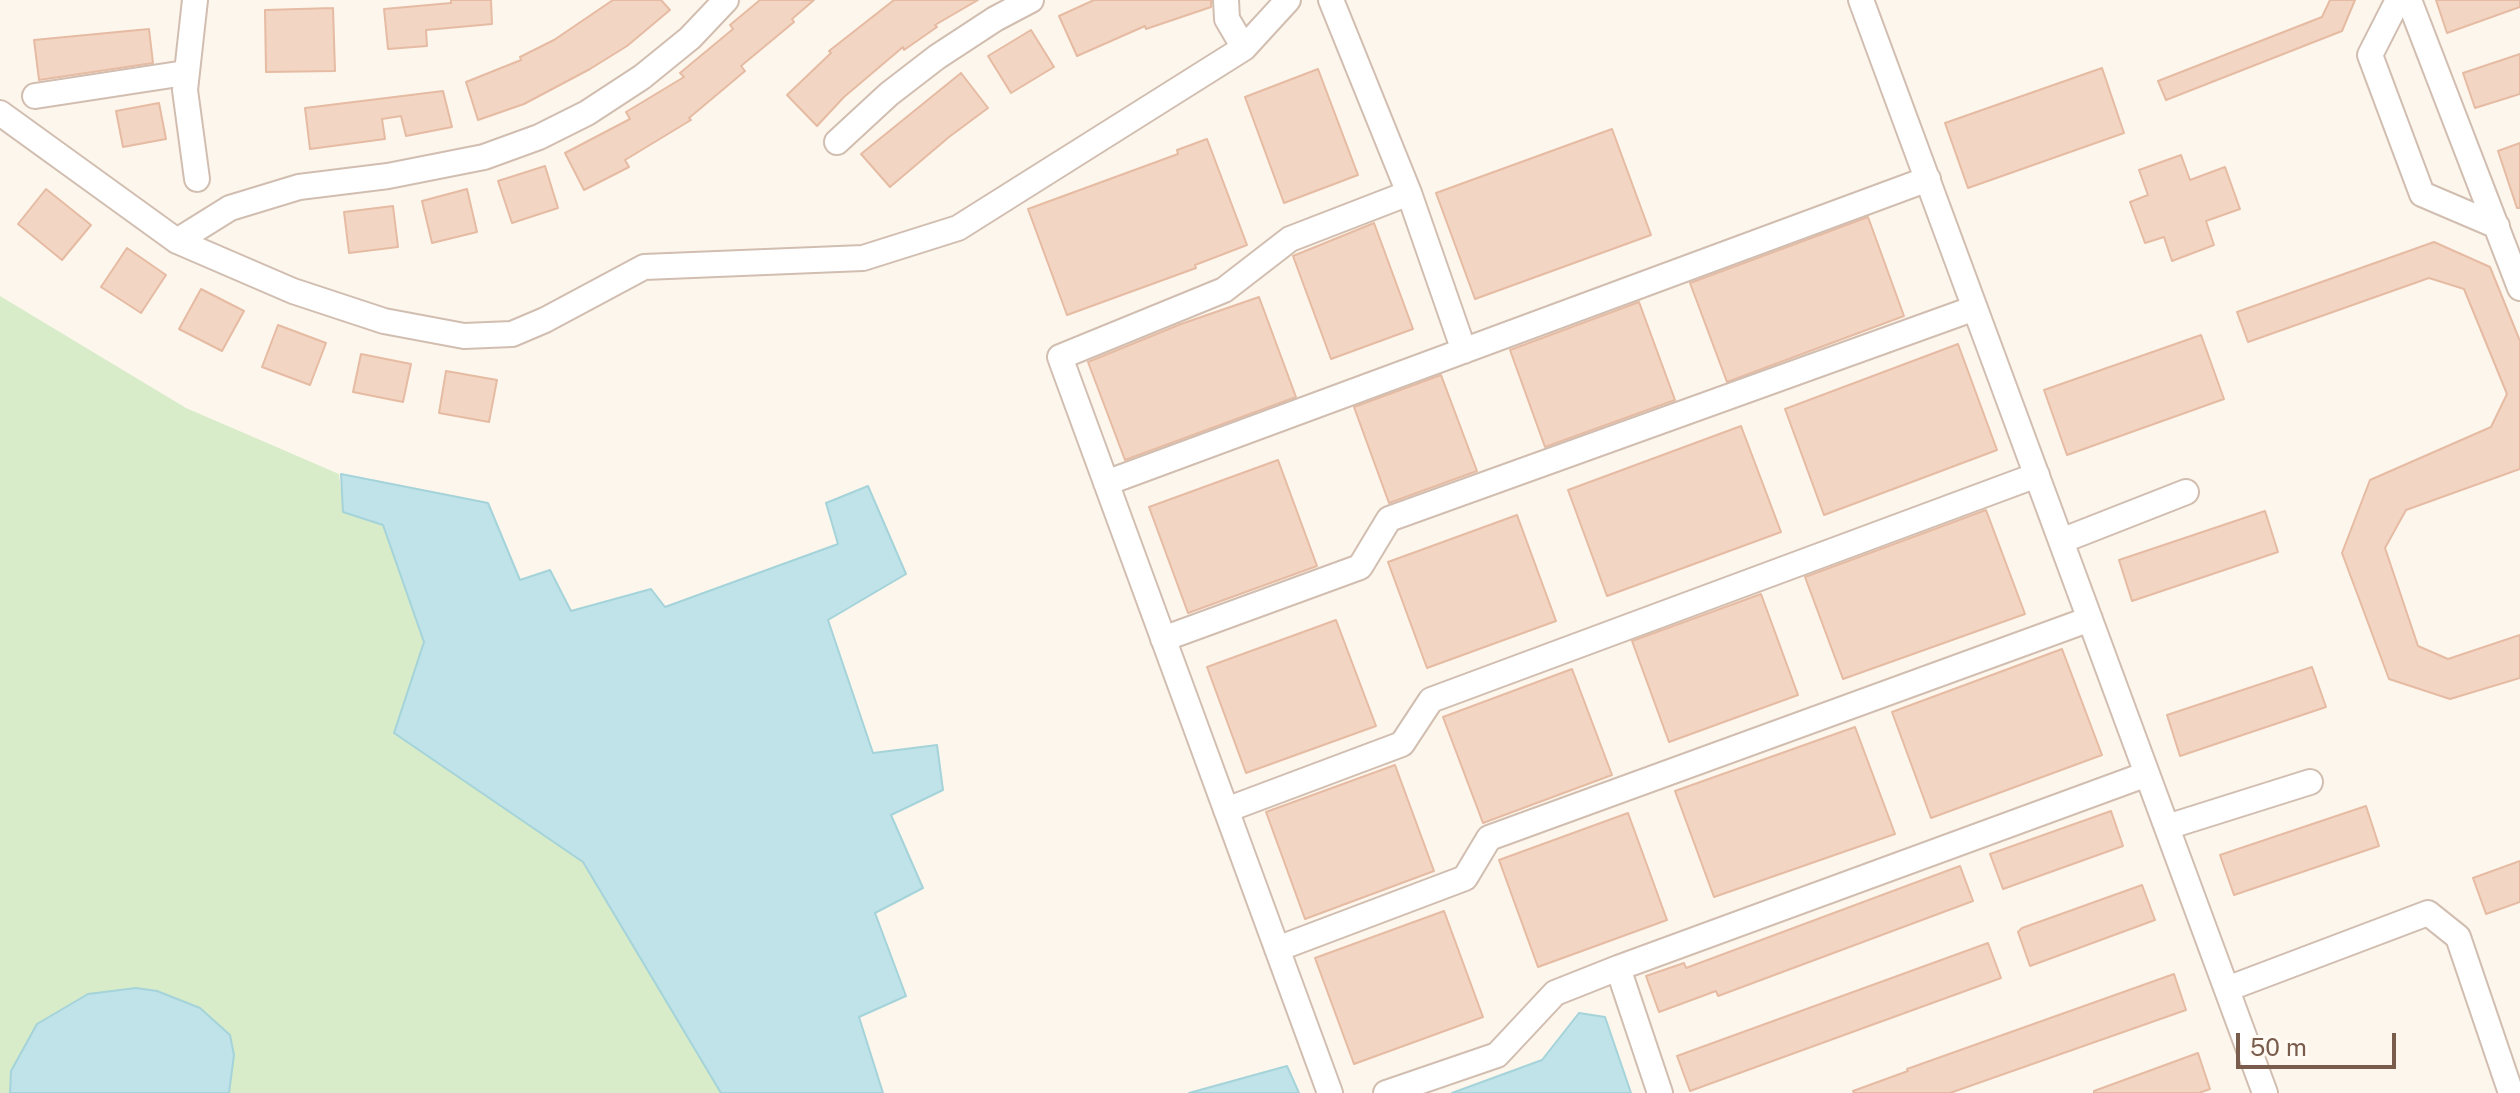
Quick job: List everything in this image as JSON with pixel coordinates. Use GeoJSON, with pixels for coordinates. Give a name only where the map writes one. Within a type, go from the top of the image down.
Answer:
{"type":"FeatureCollection","features":[{"type":"Feature","properties":{"kind":"street"},"geometry":{"type":"LineString","coordinates":[[195,0],[185,73],[197,179]]}},
{"type":"Feature","properties":{"kind":"street"},"geometry":{"type":"LineString","coordinates":[[177,241],[230,208],[299,187],[388,176],[484,157],[539,137],[587,113],[642,77],[690,38],[726,0]]}},
{"type":"Feature","properties":{"kind":"street"},"geometry":{"type":"LineString","coordinates":[[837,142],[889,94],[937,57],[1031,0]]}},
{"type":"Feature","properties":{"kind":"street"},"geometry":{"type":"LineString","coordinates":[[1226,0],[1227,19],[1244,48]]}},
{"type":"Feature","properties":{"kind":"street"},"geometry":{"type":"LineString","coordinates":[[0,113],[177,241],[293,291],[384,321],[464,336],[512,334],[545,320],[644,267],[863,258],[958,228],[1244,48],[1288,0]]}},
{"type":"Feature","properties":{"kind":"street"},"geometry":{"type":"LineString","coordinates":[[1331,0],[1409,193],[1464,351]]}},
{"type":"Feature","properties":{"kind":"street"},"geometry":{"type":"LineString","coordinates":[[1861,0],[2265,1093]]}},
{"type":"Feature","properties":{"kind":"street"},"geometry":{"type":"LineString","coordinates":[[2398,0],[2370,55],[2422,194],[2497,226]]}},
{"type":"Feature","properties":{"kind":"street"},"geometry":{"type":"LineString","coordinates":[[2409,0],[2520,288]]}},
{"type":"Feature","properties":{"kind":"street"},"geometry":{"type":"LineString","coordinates":[[35,96],[185,73]]}},
{"type":"Feature","properties":{"kind":"street"},"geometry":{"type":"LineString","coordinates":[[1106,483],[1928,179]]}},
{"type":"Feature","properties":{"kind":"street"},"geometry":{"type":"LineString","coordinates":[[1330,1093],[1060,357],[1224,290],[1290,239],[1409,193]]}},
{"type":"Feature","properties":{"kind":"street"},"geometry":{"type":"LineString","coordinates":[[1163,639],[1360,567],[1389,519],[1975,308]]}},
{"type":"Feature","properties":{"kind":"street"},"geometry":{"type":"LineString","coordinates":[[1226,810],[1402,744],[1431,700],[2037,475]]}},
{"type":"Feature","properties":{"kind":"street"},"geometry":{"type":"LineString","coordinates":[[2061,541],[2186,492]]}},
{"type":"Feature","properties":{"kind":"street"},"geometry":{"type":"LineString","coordinates":[[1277,949],[1465,878],[1489,838],[2090,619]]}},
{"type":"Feature","properties":{"kind":"street"},"geometry":{"type":"LineString","coordinates":[[1386,1093],[1497,1055],[1555,993],[2147,774]]}},
{"type":"Feature","properties":{"kind":"street"},"geometry":{"type":"LineString","coordinates":[[2167,827],[2310,782]]}},
{"type":"Feature","properties":{"kind":"street"},"geometry":{"type":"LineString","coordinates":[[2227,989],[2428,913],[2458,937],[2511,1093]]}},
{"type":"Feature","properties":{"kind":"street"},"geometry":{"type":"LineString","coordinates":[[1618,968],[1660,1093]]}},
{"type":"Feature","properties":{"kind":"green space"},"geometry":{"type":"Polygon","coordinates":[[[0,296],[186,408],[339,474],[344,512],[383,525],[424,643],[394,733],[583,862],[721,1093],[0,1093],[0,296]]]}},
{"type":"Feature","properties":{"kind":"water"},"geometry":{"type":"Polygon","coordinates":[[[341,474],[488,503],[520,580],[550,570],[571,611],[651,589],[665,607],[838,544],[826,503],[868,486],[906,574],[828,620],[873,753],[937,745],[943,790],[891,815],[923,888],[875,913],[906,996],[859,1017],[883,1093],[721,1093],[583,862],[394,733],[424,642],[383,525],[343,512],[341,474]]]}},
{"type":"Feature","properties":{"kind":"water"},"geometry":{"type":"Polygon","coordinates":[[[136,988],[157,991],[200,1008],[230,1035],[234,1055],[229,1093],[10,1093],[11,1071],[37,1024],[88,994],[136,988]]]}},
{"type":"Feature","properties":{"kind":"water"},"geometry":{"type":"Polygon","coordinates":[[[1579,1013],[1605,1017],[1631,1093],[1452,1093],[1542,1060],[1579,1013]]]}},
{"type":"Feature","properties":{"kind":"water"},"geometry":{"type":"Polygon","coordinates":[[[1287,1066],[1299,1093],[1189,1093],[1287,1066]]]}},
{"type":"Feature","properties":{"kind":"building"},"geometry":{"type":"Polygon","coordinates":[[[451,0],[491,0],[492,24],[426,30],[427,46],[388,49],[384,9],[451,3],[451,0]]]}},
{"type":"Feature","properties":{"kind":"building"},"geometry":{"type":"Polygon","coordinates":[[[613,0],[661,0],[670,10],[627,46],[590,69],[524,104],[478,120],[466,82],[521,60],[520,57],[554,40],[613,0]]]}},
{"type":"Feature","properties":{"kind":"building"},"geometry":{"type":"Polygon","coordinates":[[[760,0],[814,0],[792,19],[794,22],[741,66],[745,71],[689,118],[691,120],[625,160],[629,167],[584,190],[565,153],[630,119],[626,112],[684,77],[680,73],[733,29],[730,25],[760,0]]]}},
{"type":"Feature","properties":{"kind":"building"},"geometry":{"type":"Polygon","coordinates":[[[894,0],[978,0],[935,25],[937,27],[904,50],[903,47],[844,97],[817,126],[787,95],[831,53],[829,51],[894,0]]]}},
{"type":"Feature","properties":{"kind":"building"},"geometry":{"type":"Polygon","coordinates":[[[1094,0],[1211,0],[1211,7],[1146,29],[1145,26],[1077,56],[1059,16],[1094,0]]]}},
{"type":"Feature","properties":{"kind":"building"},"geometry":{"type":"Polygon","coordinates":[[[2330,0],[2355,0],[2342,31],[2166,100],[2158,81],[2322,17],[2330,0]]]}},
{"type":"Feature","properties":{"kind":"building"},"geometry":{"type":"Polygon","coordinates":[[[2436,0],[2520,0],[2520,7],[2447,33],[2436,0]]]}},
{"type":"Feature","properties":{"kind":"building"},"geometry":{"type":"Polygon","coordinates":[[[333,8],[335,71],[266,72],[265,10],[333,8]]]}},
{"type":"Feature","properties":{"kind":"building"},"geometry":{"type":"Polygon","coordinates":[[[149,29],[153,63],[39,80],[34,40],[149,29]]]}},
{"type":"Feature","properties":{"kind":"building"},"geometry":{"type":"Polygon","coordinates":[[[1031,30],[1054,67],[1011,93],[988,56],[1031,30]]]}},
{"type":"Feature","properties":{"kind":"building"},"geometry":{"type":"Polygon","coordinates":[[[2520,54],[2520,94],[2475,108],[2463,73],[2520,54]]]}},
{"type":"Feature","properties":{"kind":"building"},"geometry":{"type":"Polygon","coordinates":[[[2102,68],[2124,133],[1968,188],[1945,123],[2102,68]]]}},
{"type":"Feature","properties":{"kind":"building"},"geometry":{"type":"Polygon","coordinates":[[[1318,69],[1358,175],[1284,203],[1245,97],[1318,69]]]}},
{"type":"Feature","properties":{"kind":"building"},"geometry":{"type":"Polygon","coordinates":[[[961,73],[988,108],[890,187],[861,154],[961,73]]]}},
{"type":"Feature","properties":{"kind":"building"},"geometry":{"type":"Polygon","coordinates":[[[443,91],[452,127],[406,136],[401,116],[382,119],[385,139],[310,149],[305,108],[443,91]]]}},
{"type":"Feature","properties":{"kind":"building"},"geometry":{"type":"Polygon","coordinates":[[[159,103],[166,139],[123,147],[116,111],[159,103]]]}},
{"type":"Feature","properties":{"kind":"building"},"geometry":{"type":"Polygon","coordinates":[[[1612,129],[1651,235],[1475,299],[1436,193],[1612,129]]]}},
{"type":"Feature","properties":{"kind":"building"},"geometry":{"type":"Polygon","coordinates":[[[1207,139],[1247,245],[1195,265],[1196,268],[1067,315],[1028,209],[1178,154],[1177,150],[1207,139]]]}},
{"type":"Feature","properties":{"kind":"building"},"geometry":{"type":"Polygon","coordinates":[[[2520,143],[2520,208],[2517,208],[2498,151],[2520,143]]]}},
{"type":"Feature","properties":{"kind":"building"},"geometry":{"type":"Polygon","coordinates":[[[2181,155],[2190,180],[2225,167],[2240,209],[2206,221],[2214,245],[2172,261],[2164,237],[2145,243],[2130,202],[2148,195],[2139,170],[2181,155]]]}},
{"type":"Feature","properties":{"kind":"building"},"geometry":{"type":"Polygon","coordinates":[[[545,166],[558,208],[512,223],[498,181],[545,166]]]}},
{"type":"Feature","properties":{"kind":"building"},"geometry":{"type":"Polygon","coordinates":[[[46,189],[91,225],[62,260],[18,224],[46,189]]]}},
{"type":"Feature","properties":{"kind":"building"},"geometry":{"type":"Polygon","coordinates":[[[467,189],[477,232],[432,243],[422,201],[467,189]]]}},
{"type":"Feature","properties":{"kind":"building"},"geometry":{"type":"Polygon","coordinates":[[[393,206],[398,247],[349,253],[344,212],[393,206]]]}},
{"type":"Feature","properties":{"kind":"building"},"geometry":{"type":"Polygon","coordinates":[[[1868,217],[1904,316],[1727,382],[1690,283],[1868,217]]]}},
{"type":"Feature","properties":{"kind":"building"},"geometry":{"type":"Polygon","coordinates":[[[1374,223],[1413,329],[1331,359],[1293,256],[1374,223]]]}},
{"type":"Feature","properties":{"kind":"building"},"geometry":{"type":"Polygon","coordinates":[[[2434,242],[2490,267],[2520,341],[2520,469],[2406,510],[2385,548],[2418,646],[2448,659],[2520,635],[2520,678],[2450,699],[2389,679],[2342,553],[2370,480],[2491,427],[2507,394],[2464,289],[2429,278],[2248,342],[2237,312],[2434,242]]]}},
{"type":"Feature","properties":{"kind":"building"},"geometry":{"type":"Polygon","coordinates":[[[127,248],[166,275],[141,313],[101,287],[127,248]]]}},
{"type":"Feature","properties":{"kind":"building"},"geometry":{"type":"Polygon","coordinates":[[[201,289],[244,311],[222,351],[179,329],[201,289]]]}},
{"type":"Feature","properties":{"kind":"building"},"geometry":{"type":"Polygon","coordinates":[[[1259,297],[1296,397],[1125,460],[1088,362],[1181,324],[1259,297]]]}},
{"type":"Feature","properties":{"kind":"building"},"geometry":{"type":"Polygon","coordinates":[[[1639,302],[1675,400],[1545,447],[1510,350],[1639,302]]]}},
{"type":"Feature","properties":{"kind":"building"},"geometry":{"type":"Polygon","coordinates":[[[278,325],[326,343],[310,385],[262,367],[278,325]]]}},
{"type":"Feature","properties":{"kind":"building"},"geometry":{"type":"Polygon","coordinates":[[[2201,335],[2224,399],[2067,455],[2044,390],[2201,335]]]}},
{"type":"Feature","properties":{"kind":"building"},"geometry":{"type":"Polygon","coordinates":[[[1958,344],[1997,450],[1824,515],[1785,409],[1958,344]]]}},
{"type":"Feature","properties":{"kind":"building"},"geometry":{"type":"Polygon","coordinates":[[[361,354],[411,364],[403,402],[353,392],[361,354]]]}},
{"type":"Feature","properties":{"kind":"building"},"geometry":{"type":"Polygon","coordinates":[[[446,371],[497,380],[489,422],[439,413],[446,371]]]}},
{"type":"Feature","properties":{"kind":"building"},"geometry":{"type":"Polygon","coordinates":[[[1441,375],[1477,471],[1389,503],[1354,407],[1441,375]]]}},
{"type":"Feature","properties":{"kind":"building"},"geometry":{"type":"Polygon","coordinates":[[[1741,426],[1781,532],[1607,596],[1568,490],[1741,426]]]}},
{"type":"Feature","properties":{"kind":"building"},"geometry":{"type":"Polygon","coordinates":[[[1278,460],[1317,566],[1188,613],[1149,507],[1278,460]]]}},
{"type":"Feature","properties":{"kind":"building"},"geometry":{"type":"Polygon","coordinates":[[[1986,510],[2025,614],[1843,679],[1805,577],[1986,510]]]}},
{"type":"Feature","properties":{"kind":"building"},"geometry":{"type":"Polygon","coordinates":[[[2265,511],[2278,552],[2132,601],[2119,560],[2265,511]]]}},
{"type":"Feature","properties":{"kind":"building"},"geometry":{"type":"Polygon","coordinates":[[[1517,515],[1556,621],[1427,668],[1388,562],[1517,515]]]}},
{"type":"Feature","properties":{"kind":"building"},"geometry":{"type":"Polygon","coordinates":[[[1761,594],[1798,695],[1669,742],[1632,641],[1761,594]]]}},
{"type":"Feature","properties":{"kind":"building"},"geometry":{"type":"Polygon","coordinates":[[[1336,620],[1376,726],[1246,773],[1207,667],[1336,620]]]}},
{"type":"Feature","properties":{"kind":"building"},"geometry":{"type":"Polygon","coordinates":[[[2062,649],[2102,755],[1931,818],[1892,712],[2062,649]]]}},
{"type":"Feature","properties":{"kind":"building"},"geometry":{"type":"Polygon","coordinates":[[[2312,667],[2326,707],[2180,756],[2167,715],[2312,667]]]}},
{"type":"Feature","properties":{"kind":"building"},"geometry":{"type":"Polygon","coordinates":[[[1572,669],[1612,775],[1483,823],[1443,717],[1572,669]]]}},
{"type":"Feature","properties":{"kind":"building"},"geometry":{"type":"Polygon","coordinates":[[[1855,727],[1895,834],[1714,897],[1675,791],[1855,727]]]}},
{"type":"Feature","properties":{"kind":"building"},"geometry":{"type":"Polygon","coordinates":[[[1395,765],[1434,871],[1305,919],[1266,812],[1395,765]]]}},
{"type":"Feature","properties":{"kind":"building"},"geometry":{"type":"Polygon","coordinates":[[[2366,806],[2379,846],[2234,895],[2220,855],[2366,806]]]}},
{"type":"Feature","properties":{"kind":"building"},"geometry":{"type":"Polygon","coordinates":[[[2111,811],[2123,846],[2003,889],[1990,854],[2111,811]]]}},
{"type":"Feature","properties":{"kind":"building"},"geometry":{"type":"Polygon","coordinates":[[[1628,813],[1667,920],[1538,967],[1499,860],[1628,813]]]}},
{"type":"Feature","properties":{"kind":"building"},"geometry":{"type":"Polygon","coordinates":[[[2520,861],[2520,902],[2486,914],[2473,878],[2520,861]]]}},
{"type":"Feature","properties":{"kind":"building"},"geometry":{"type":"Polygon","coordinates":[[[1960,866],[1973,901],[1718,996],[1716,991],[1659,1012],[1646,976],[1684,963],[1686,968],[1960,866]]]}},
{"type":"Feature","properties":{"kind":"building"},"geometry":{"type":"Polygon","coordinates":[[[2142,885],[2155,920],[2030,966],[2018,932],[2022,928],[2142,885]]]}},
{"type":"Feature","properties":{"kind":"building"},"geometry":{"type":"Polygon","coordinates":[[[1444,911],[1483,1017],[1354,1064],[1315,958],[1444,911]]]}},
{"type":"Feature","properties":{"kind":"building"},"geometry":{"type":"Polygon","coordinates":[[[1988,943],[2001,978],[1690,1091],[1677,1056],[1988,943]]]}},
{"type":"Feature","properties":{"kind":"building"},"geometry":{"type":"Polygon","coordinates":[[[2174,974],[2186,1010],[1950,1093],[1853,1091],[1907,1069],[2174,974]]]}},
{"type":"Feature","properties":{"kind":"building"},"geometry":{"type":"Polygon","coordinates":[[[2198,1053],[2210,1089],[2199,1093],[2094,1093],[2094,1091],[2198,1053]]]}}]}
